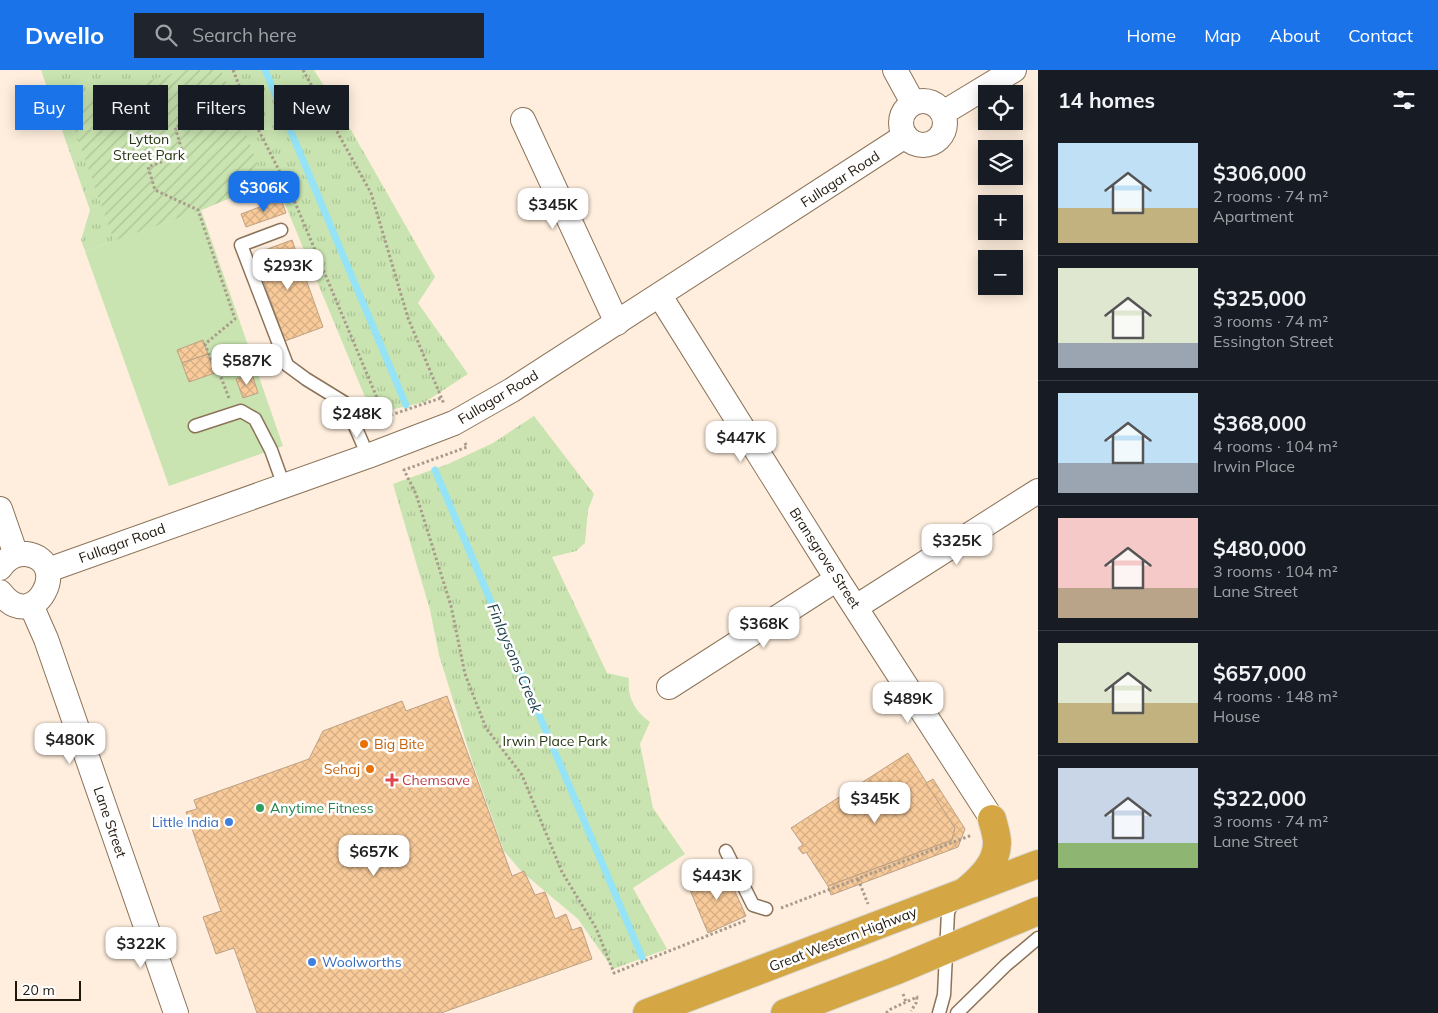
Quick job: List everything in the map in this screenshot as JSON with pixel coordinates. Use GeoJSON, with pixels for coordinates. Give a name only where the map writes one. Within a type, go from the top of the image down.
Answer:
{"type":"FeatureCollection","features":[{"type":"Feature","properties":{"kind":"highway"},"geometry":{"type":"LineString","coordinates":[[959,895],[979,880],[994,859],[997,842],[984,826]]}},
{"type":"Feature","properties":{"kind":"highway","name":"Great Western Highway"},"geometry":{"type":"LineString","coordinates":[[647,1013],[1038,864]]}},
{"type":"Feature","properties":{"kind":"highway"},"geometry":{"type":"LineString","coordinates":[[785,1013],[895,971],[1038,911]]}},
{"type":"Feature","properties":{"kind":"street"},"geometry":{"type":"LineString","coordinates":[[895,70],[913,103]]}},
{"type":"Feature","properties":{"kind":"street"},"geometry":{"type":"LineString","coordinates":[[943,112],[1014,70]]}},
{"type":"Feature","properties":{"kind":"street"},"geometry":{"type":"LineString","coordinates":[[920,101],[933,103],[943,112],[945,125],[940,137],[935,141],[923,145],[916,144],[902,131],[901,118],[913,103],[920,101]]}},
{"type":"Feature","properties":{"kind":"street"},"geometry":{"type":"LineString","coordinates":[[523,120],[618,323]]}},
{"type":"Feature","properties":{"kind":"street","name":"Fullagar Road"},"geometry":{"type":"LineString","coordinates":[[48,570],[368,456],[454,423],[512,390],[618,323],[906,136]]}},
{"type":"Feature","properties":{"kind":"street","name":"Bransgrove Street"},"geometry":{"type":"LineString","coordinates":[[660,296],[856,607],[984,826]]}},
{"type":"Feature","properties":{"kind":"street"},"geometry":{"type":"LineString","coordinates":[[856,607],[1038,491]]}},
{"type":"Feature","properties":{"kind":"street"},"geometry":{"type":"LineString","coordinates":[[0,509],[8,561],[26,554],[35,556],[48,570],[49,580],[47,590],[40,599],[31,605],[15,605],[8,601],[0,592]]}},
{"type":"Feature","properties":{"kind":"street"},"geometry":{"type":"LineString","coordinates":[[670,686],[837,579]]}},
{"type":"Feature","properties":{"kind":"street","name":"Lane Street"},"geometry":{"type":"LineString","coordinates":[[31,605],[46,639],[176,1013]]}},
{"type":"Feature","properties":{"kind":"lane"},"geometry":{"type":"LineString","coordinates":[[281,230],[241,245],[276,338],[287,365],[346,403],[368,456]]}},
{"type":"Feature","properties":{"kind":"lane"},"geometry":{"type":"LineString","coordinates":[[195,426],[240,410],[255,419],[271,450],[284,486]]}},
{"type":"Feature","properties":{"kind":"lane"},"geometry":{"type":"LineString","coordinates":[[726,851],[753,905],[772,909]]}},
{"type":"Feature","properties":{"kind":"lane"},"geometry":{"type":"LineString","coordinates":[[939,1013],[944,995],[948,912],[959,895]]}},
{"type":"Feature","properties":{"kind":"lane"},"geometry":{"type":"LineString","coordinates":[[957,1013],[1006,965],[1038,938]]}},
{"type":"Feature","properties":{"kind":"path"},"geometry":{"type":"LineString","coordinates":[[234,70],[239,85]]}},
{"type":"Feature","properties":{"kind":"path"},"geometry":{"type":"LineString","coordinates":[[303,70],[371,192],[408,318],[444,404]]}},
{"type":"Feature","properties":{"kind":"path"},"geometry":{"type":"LineString","coordinates":[[178,126],[175,127],[182,154],[148,166],[156,190],[197,208],[204,228],[235,319],[205,344],[214,368],[217,367],[234,413]]}},
{"type":"Feature","properties":{"kind":"path"},"geometry":{"type":"LineString","coordinates":[[259,130],[294,200],[385,417],[441,398]]}},
{"type":"Feature","properties":{"kind":"path"},"geometry":{"type":"LineString","coordinates":[[467,447],[404,470],[416,494],[451,606],[465,674],[486,728],[522,775],[562,872],[596,928],[614,972],[751,919]]}},
{"type":"Feature","properties":{"kind":"path"},"geometry":{"type":"LineString","coordinates":[[772,909],[858,879],[984,826]]}},
{"type":"Feature","properties":{"kind":"path"},"geometry":{"type":"LineString","coordinates":[[886,1013],[917,997],[911,1011]]}},
{"type":"Feature","properties":{"kind":"green space","name":"Lytton Street Park"},"geometry":{"type":"Polygon","coordinates":[[[41,70],[314,70],[323,85],[274,85],[274,130],[349,130],[349,126],[435,277],[418,303],[468,374],[425,402],[372,414],[275,180],[201,210],[85,251],[81,240],[90,210],[62,130],[83,130],[83,85],[46,85],[41,70]]]}},
{"type":"Feature","properties":{"kind":"green space"},"geometry":{"type":"Polygon","coordinates":[[[185,70],[221,70],[227,85],[178,85],[178,130],[244,130],[265,183],[201,210],[114,241],[75,130],[83,130],[83,100],[93,97],[93,130],[168,130],[168,85],[134,85],[185,70]]]}},
{"type":"Feature","properties":{"kind":"green space"},"geometry":{"type":"Polygon","coordinates":[[[201,210],[283,446],[169,486],[85,251],[201,210]]]}},
{"type":"Feature","properties":{"kind":"green space","name":"Irwin Place Park"},"geometry":{"type":"Polygon","coordinates":[[[534,416],[594,494],[588,510],[585,543],[576,551],[552,557],[607,673],[629,678],[629,692],[633,703],[636,709],[650,722],[640,744],[653,808],[685,854],[633,888],[667,949],[613,969],[578,919],[522,872],[504,851],[472,761],[439,655],[430,610],[393,484],[448,464],[493,443],[534,416]]]}},
{"type":"Feature","properties":{"kind":"building"},"geometry":{"type":"Polygon","coordinates":[[[281,199],[286,213],[246,227],[241,214],[281,199]]]}},
{"type":"Feature","properties":{"kind":"building"},"geometry":{"type":"Polygon","coordinates":[[[292,240],[323,327],[285,341],[254,254],[292,240]]]}},
{"type":"Feature","properties":{"kind":"building"},"geometry":{"type":"Polygon","coordinates":[[[203,340],[208,354],[182,363],[177,350],[203,340]]]}},
{"type":"Feature","properties":{"kind":"building"},"geometry":{"type":"Polygon","coordinates":[[[208,354],[215,373],[189,382],[182,363],[208,354]]]}},
{"type":"Feature","properties":{"kind":"building"},"geometry":{"type":"Polygon","coordinates":[[[252,374],[258,393],[243,398],[236,379],[252,374]]]}},
{"type":"Feature","properties":{"kind":"building"},"geometry":{"type":"Polygon","coordinates":[[[447,696],[512,876],[524,871],[535,895],[545,892],[555,919],[566,914],[572,930],[581,927],[592,959],[441,1013],[257,1013],[234,948],[216,954],[203,917],[221,911],[186,812],[197,809],[194,800],[309,759],[323,731],[402,701],[406,711],[447,696]]]}},
{"type":"Feature","properties":{"kind":"building"},"geometry":{"type":"Polygon","coordinates":[[[908,753],[955,828],[952,840],[828,886],[806,852],[803,854],[798,848],[803,845],[791,828],[908,753]]]}},
{"type":"Feature","properties":{"kind":"building"},"geometry":{"type":"Polygon","coordinates":[[[933,779],[965,829],[958,847],[831,895],[828,886],[952,840],[955,828],[926,783],[933,779]]]}},
{"type":"Feature","properties":{"kind":"building"},"geometry":{"type":"Polygon","coordinates":[[[725,869],[746,916],[708,933],[688,885],[725,869]]]}},
{"type":"Feature","properties":{"kind":"waterway","name":"Finlaysons Creek"},"geometry":{"type":"LineString","coordinates":[[265,70],[406,405]]}},
{"type":"Feature","properties":{"kind":"waterway","name":"Finlaysons Creek"},"geometry":{"type":"LineString","coordinates":[[435,470],[642,957]]}},
{"type":"Feature","properties":{"kind":"place","name":"Big Bite"},"geometry":{"type":"Point","coordinates":[364,744]}},
{"type":"Feature","properties":{"kind":"place","name":"Sehaj"},"geometry":{"type":"Point","coordinates":[370,769]}},
{"type":"Feature","properties":{"kind":"place","name":"Chemsave"},"geometry":{"type":"Point","coordinates":[392,780]}},
{"type":"Feature","properties":{"kind":"place","name":"Anytime Fitness"},"geometry":{"type":"Point","coordinates":[260,808]}},
{"type":"Feature","properties":{"kind":"place","name":"Little India"},"geometry":{"type":"Point","coordinates":[229,822]}},
{"type":"Feature","properties":{"kind":"place","name":"Woolworths"},"geometry":{"type":"Point","coordinates":[312,962]}}]}
